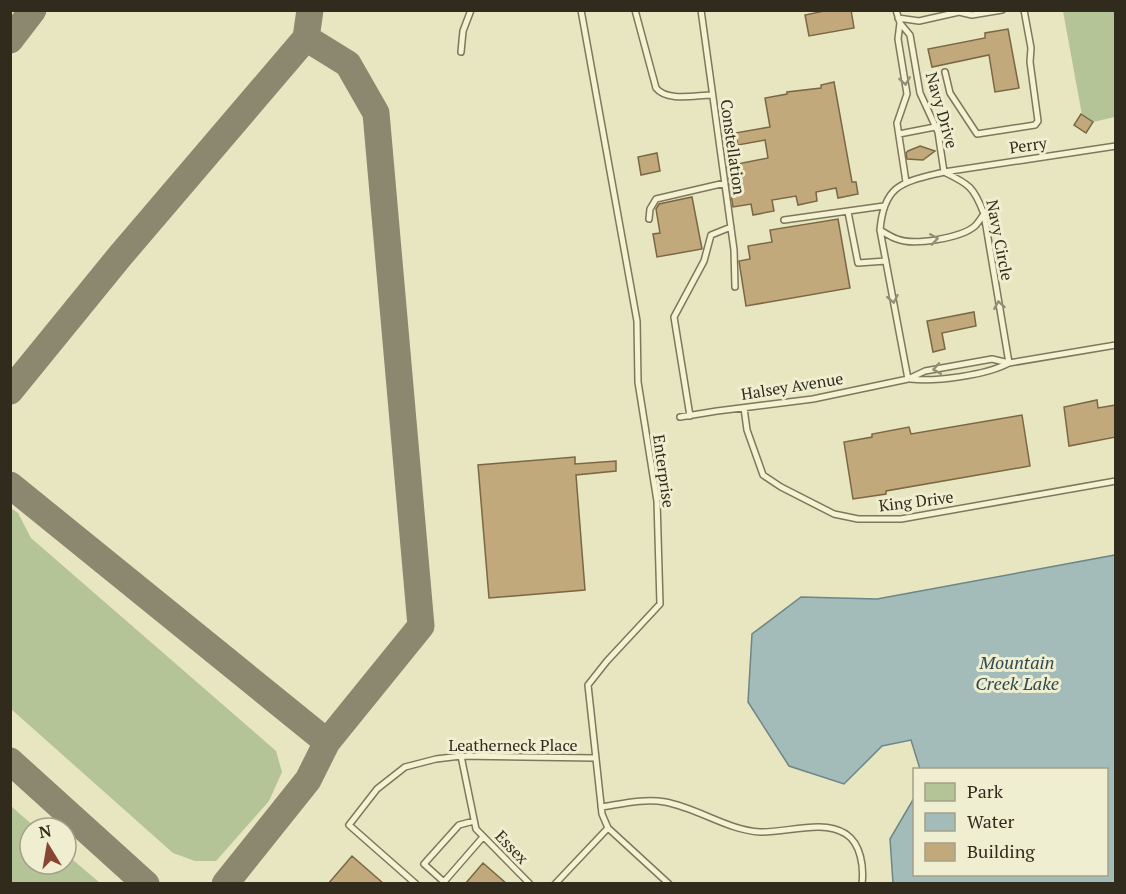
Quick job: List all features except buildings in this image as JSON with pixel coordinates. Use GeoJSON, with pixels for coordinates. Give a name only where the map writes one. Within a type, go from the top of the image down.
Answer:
{"type":"FeatureCollection","features":[{"type":"Feature","properties":{"kind":"lane"},"geometry":{"type":"LineString","coordinates":[[460,52],[463,31],[471,10]]}},
{"type":"Feature","properties":{"kind":"lane","name":"Enterprise"},"geometry":{"type":"LineString","coordinates":[[581,10],[637,321],[638,381],[657,501],[660,604],[588,685],[601,807],[608,828],[669,884]]}},
{"type":"Feature","properties":{"kind":"lane"},"geometry":{"type":"LineString","coordinates":[[635,10],[659,92],[676,96],[712,95]]}},
{"type":"Feature","properties":{"kind":"lane","name":"Constellation"},"geometry":{"type":"LineString","coordinates":[[701,10],[734,250],[735,287]]}},
{"type":"Feature","properties":{"kind":"lane","name":"Navy Drive"},"geometry":{"type":"LineString","coordinates":[[897,10],[898,39],[907,94],[897,123],[906,182]]}},
{"type":"Feature","properties":{"kind":"lane"},"geometry":{"type":"LineString","coordinates":[[899,21],[919,21],[959,12],[972,15],[1002,10]]}},
{"type":"Feature","properties":{"kind":"lane"},"geometry":{"type":"LineString","coordinates":[[945,72],[950,93],[977,134],[1035,124],[1038,121],[1030,70],[1031,48],[1024,10]]}},
{"type":"Feature","properties":{"kind":"lane","name":"Navy Drive"},"geometry":{"type":"LineString","coordinates":[[899,21],[909,35],[920,93],[935,127],[944,172]]}},
{"type":"Feature","properties":{"kind":"lane"},"geometry":{"type":"LineString","coordinates":[[898,134],[935,127]]}},
{"type":"Feature","properties":{"kind":"lane","name":"Perry"},"geometry":{"type":"LineString","coordinates":[[944,172],[1116,146]]}},
{"type":"Feature","properties":{"kind":"lane"},"geometry":{"type":"LineString","coordinates":[[908,379],[880,230],[884,206],[888,196],[906,182],[944,172]]}},
{"type":"Feature","properties":{"kind":"lane","name":"Navy Circle"},"geometry":{"type":"LineString","coordinates":[[944,172],[958,179],[976,193],[984,214],[1009,363]]}},
{"type":"Feature","properties":{"kind":"lane"},"geometry":{"type":"LineString","coordinates":[[649,219],[650,209],[656,198],[725,183]]}},
{"type":"Feature","properties":{"kind":"lane"},"geometry":{"type":"LineString","coordinates":[[784,220],[884,206]]}},
{"type":"Feature","properties":{"kind":"lane"},"geometry":{"type":"LineString","coordinates":[[848,212],[858,263],[886,261]]}},
{"type":"Feature","properties":{"kind":"lane"},"geometry":{"type":"LineString","coordinates":[[880,230],[898,240],[918,241],[942,238],[962,233],[975,226],[984,214]]}},
{"type":"Feature","properties":{"kind":"lane"},"geometry":{"type":"LineString","coordinates":[[690,416],[674,317],[704,261],[711,235],[731,227]]}},
{"type":"Feature","properties":{"kind":"lane","name":"Halsey Avenue"},"geometry":{"type":"LineString","coordinates":[[908,379],[924,381],[994,371],[1009,363],[1116,345]]}},
{"type":"Feature","properties":{"kind":"lane","name":"Halsey Avenue"},"geometry":{"type":"LineString","coordinates":[[680,417],[813,399],[908,379],[925,371],[992,359],[1009,363]]}},
{"type":"Feature","properties":{"kind":"lane"},"geometry":{"type":"LineString","coordinates":[[958,365],[960,376]]}},
{"type":"Feature","properties":{"kind":"lane","name":"King Drive"},"geometry":{"type":"LineString","coordinates":[[744,408],[747,430],[763,474],[781,487],[834,514],[858,519],[901,519],[1116,480]]}},
{"type":"Feature","properties":{"kind":"lane"},"geometry":{"type":"LineString","coordinates":[[461,756],[474,821],[459,825],[424,864],[443,883],[483,837]]}},
{"type":"Feature","properties":{"kind":"lane","name":"Leatherneck Place"},"geometry":{"type":"LineString","coordinates":[[416,884],[349,825],[376,789],[405,767],[436,759],[461,756],[596,758]]}},
{"type":"Feature","properties":{"kind":"lane"},"geometry":{"type":"LineString","coordinates":[[601,807],[663,801],[734,826],[759,832],[832,828],[848,836],[857,848],[864,867],[862,884]]}},
{"type":"Feature","properties":{"kind":"lane","name":"Essex"},"geometry":{"type":"LineString","coordinates":[[474,821],[476,829],[483,837],[530,884]]}},
{"type":"Feature","properties":{"kind":"lane"},"geometry":{"type":"LineString","coordinates":[[555,884],[608,828]]}},
{"type":"Feature","properties":{"kind":"green space"},"geometry":{"type":"Polygon","coordinates":[[[1063,11],[1115,11],[1115,117],[1093,122],[1082,115],[1063,11]]]}},
{"type":"Feature","properties":{"kind":"green space"},"geometry":{"type":"Polygon","coordinates":[[[11,508],[18,513],[31,538],[276,751],[282,772],[269,801],[216,861],[195,861],[173,853],[11,709],[11,508]]]}},
{"type":"Feature","properties":{"kind":"green space"},"geometry":{"type":"Polygon","coordinates":[[[11,806],[22,816],[18,816],[18,876],[78,876],[78,864],[100,883],[11,883],[11,806]]]}},
{"type":"Feature","properties":{"kind":"water","name":"Mountain Creek Lake"},"geometry":{"type":"Polygon","coordinates":[[[1115,555],[1115,883],[893,883],[890,839],[913,800],[913,876],[1108,876],[1108,768],[920,768],[911,740],[882,746],[844,784],[789,766],[748,702],[752,634],[801,597],[877,599],[1115,555]]]}},
{"type":"Feature","properties":{"kind":"taxiway"},"geometry":{"type":"LineString","coordinates":[[10,40],[33,10]]}},
{"type":"Feature","properties":{"kind":"taxiway"},"geometry":{"type":"LineString","coordinates":[[10,391],[120,256],[306,38],[310,10]]}},
{"type":"Feature","properties":{"kind":"taxiway"},"geometry":{"type":"LineString","coordinates":[[306,38],[348,64],[376,113],[421,626],[327,742]]}},
{"type":"Feature","properties":{"kind":"taxiway"},"geometry":{"type":"LineString","coordinates":[[10,485],[327,742],[308,780],[225,884]]}},
{"type":"Feature","properties":{"kind":"taxiway"},"geometry":{"type":"LineString","coordinates":[[10,761],[146,884]]}}]}
